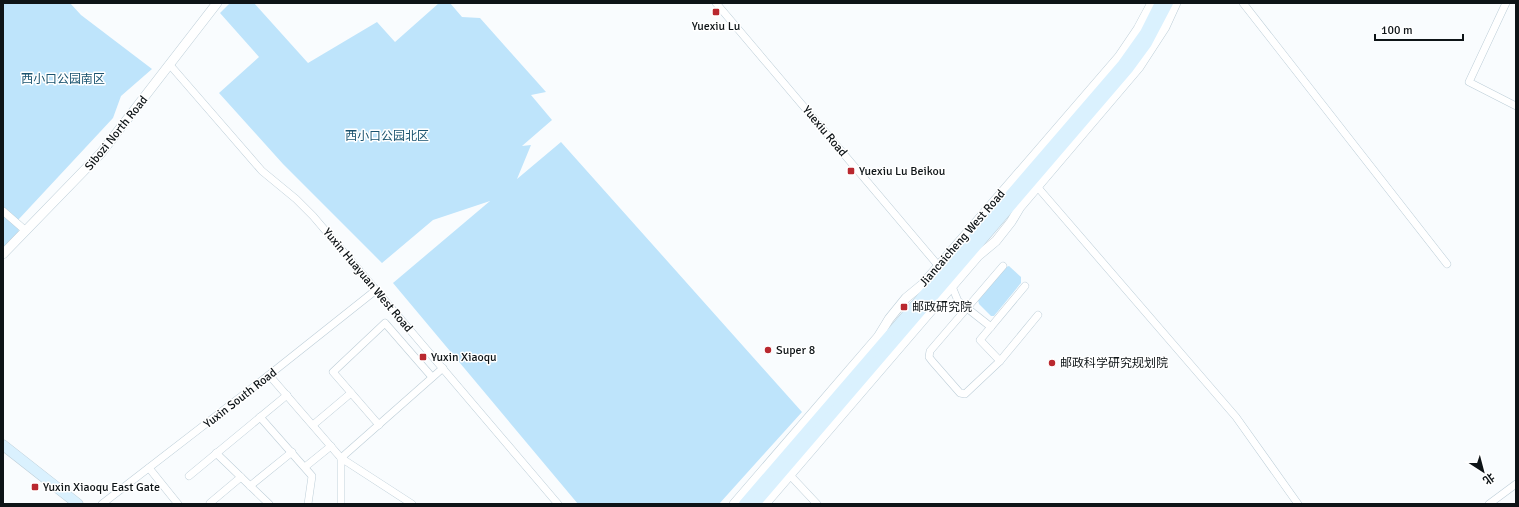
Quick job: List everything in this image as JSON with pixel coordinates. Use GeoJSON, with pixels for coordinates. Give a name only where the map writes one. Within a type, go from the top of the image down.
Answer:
{"type":"FeatureCollection","features":[{"type":"Feature","properties":{"kind":"main road","name":"Jiancaicheng West Road"},"geometry":{"type":"LineString","coordinates":[[755,504],[1131,53],[1148,28],[1160,3]]}},
{"type":"Feature","properties":{"kind":"main road","name":"Jiancaicheng West Road"},"geometry":{"type":"LineString","coordinates":[[744,504],[785,469],[838,395],[946,276],[1035,184],[1135,60],[1152,35],[1168,3]]}},
{"type":"Feature","properties":{"kind":"main road"},"geometry":{"type":"LineString","coordinates":[[3,445],[78,504]]}},
{"type":"Feature","properties":{"kind":"main road"},"geometry":{"type":"LineString","coordinates":[[3,453],[68,504]]}},
{"type":"Feature","properties":{"kind":"street","name":"Sibozi North Road"},"geometry":{"type":"LineString","coordinates":[[3,254],[91,165],[217,3]]}},
{"type":"Feature","properties":{"kind":"street","name":"Yuexiu Road"},"geometry":{"type":"LineString","coordinates":[[716,3],[946,276],[958,301],[991,326]]}},
{"type":"Feature","properties":{"kind":"street","name":"Jiancaicheng West Road"},"geometry":{"type":"LineString","coordinates":[[734,504],[878,337],[891,316],[946,276],[1122,52],[1138,29],[1152,3]]}},
{"type":"Feature","properties":{"kind":"street","name":"Jiancaicheng West Road"},"geometry":{"type":"LineString","coordinates":[[1035,184],[1139,67],[1165,27],[1176,3]]}},
{"type":"Feature","properties":{"kind":"street"},"geometry":{"type":"LineString","coordinates":[[1243,3],[1447,264]]}},
{"type":"Feature","properties":{"kind":"street"},"geometry":{"type":"LineString","coordinates":[[1506,3],[1469,82],[1516,106]]}},
{"type":"Feature","properties":{"kind":"street","name":"Yuxin Huayuan West Road"},"geometry":{"type":"LineString","coordinates":[[170,65],[262,171],[306,207],[558,504]]}},
{"type":"Feature","properties":{"kind":"street"},"geometry":{"type":"LineString","coordinates":[[1035,184],[1236,417],[1298,504]]}},
{"type":"Feature","properties":{"kind":"street"},"geometry":{"type":"LineString","coordinates":[[3,211],[26,231]]}},
{"type":"Feature","properties":{"kind":"street"},"geometry":{"type":"LineString","coordinates":[[1003,266],[930,351],[929,357],[960,392],[965,394],[1000,361],[1038,315]]}},
{"type":"Feature","properties":{"kind":"street"},"geometry":{"type":"LineString","coordinates":[[1000,361],[980,340],[1025,286]]}},
{"type":"Feature","properties":{"kind":"street","name":"Yuxin South Road"},"geometry":{"type":"LineString","coordinates":[[102,504],[270,375],[376,290]]}},
{"type":"Feature","properties":{"kind":"street"},"geometry":{"type":"LineString","coordinates":[[379,424],[333,372],[385,323],[432,378]]}},
{"type":"Feature","properties":{"kind":"street"},"geometry":{"type":"LineString","coordinates":[[341,504],[341,458],[443,368]]}},
{"type":"Feature","properties":{"kind":"street"},"geometry":{"type":"LineString","coordinates":[[270,375],[341,458],[412,504]]}},
{"type":"Feature","properties":{"kind":"street"},"geometry":{"type":"LineString","coordinates":[[313,425],[351,393]]}},
{"type":"Feature","properties":{"kind":"street"},"geometry":{"type":"LineString","coordinates":[[189,476],[287,395]]}},
{"type":"Feature","properties":{"kind":"street"},"geometry":{"type":"LineString","coordinates":[[810,416],[838,395]]}},
{"type":"Feature","properties":{"kind":"street"},"geometry":{"type":"LineString","coordinates":[[260,417],[312,476],[308,504]]}},
{"type":"Feature","properties":{"kind":"street"},"geometry":{"type":"LineString","coordinates":[[305,467],[331,446]]}},
{"type":"Feature","properties":{"kind":"street"},"geometry":{"type":"LineString","coordinates":[[250,486],[292,452]]}},
{"type":"Feature","properties":{"kind":"street"},"geometry":{"type":"LineString","coordinates":[[216,453],[269,504]]}},
{"type":"Feature","properties":{"kind":"street"},"geometry":{"type":"LineString","coordinates":[[148,468],[178,504]]}},
{"type":"Feature","properties":{"kind":"street","name":"Jiancaicheng West Road"},"geometry":{"type":"LineString","coordinates":[[765,504],[785,469]]}},
{"type":"Feature","properties":{"kind":"street"},"geometry":{"type":"LineString","coordinates":[[785,469],[817,504]]}},
{"type":"Feature","properties":{"kind":"street"},"geometry":{"type":"LineString","coordinates":[[210,503],[241,477]]}},
{"type":"Feature","properties":{"kind":"street"},"geometry":{"type":"LineString","coordinates":[[1489,504],[1516,484]]}},
{"type":"Feature","properties":{"kind":"green space","name":"西小口公园南区"},"geometry":{"type":"Polygon","coordinates":[[[3,3],[70,3],[81,15],[152,69],[121,96],[113,118],[18,220],[19,235],[3,252],[3,3]]]}},
{"type":"Feature","properties":{"kind":"green space","name":"西小口公园北区"},"geometry":{"type":"Polygon","coordinates":[[[230,3],[254,3],[308,63],[377,22],[395,42],[439,3],[450,3],[462,17],[480,18],[546,92],[531,95],[552,120],[522,146],[531,145],[517,179],[561,142],[802,412],[719,504],[578,504],[393,283],[490,201],[433,220],[382,263],[283,164],[219,93],[259,57],[220,13],[230,3]]]}},
{"type":"Feature","properties":{"kind":"green space"},"geometry":{"type":"Polygon","coordinates":[[[1009,266],[1021,277],[1021,283],[994,316],[991,316],[979,304],[978,300],[1006,267],[1009,266]]]}},
{"type":"Feature","properties":{"kind":"place","name":"Yuexiu Lu"},"geometry":{"type":"Point","coordinates":[716,12]}},
{"type":"Feature","properties":{"kind":"place","name":"Yuexiu Lu Beikou"},"geometry":{"type":"Point","coordinates":[851,171]}},
{"type":"Feature","properties":{"kind":"place","name":"邮政研究院"},"geometry":{"type":"Point","coordinates":[904,307]}},
{"type":"Feature","properties":{"kind":"place","name":"Super 8"},"geometry":{"type":"Point","coordinates":[768,350]}},
{"type":"Feature","properties":{"kind":"place","name":"Yuxin Xiaoqu"},"geometry":{"type":"Point","coordinates":[423,357]}},
{"type":"Feature","properties":{"kind":"place","name":"邮政科学研究规划院"},"geometry":{"type":"Point","coordinates":[1052,363]}},
{"type":"Feature","properties":{"kind":"place","name":"Yuxin Xiaoqu East Gate"},"geometry":{"type":"Point","coordinates":[35,487]}}]}
